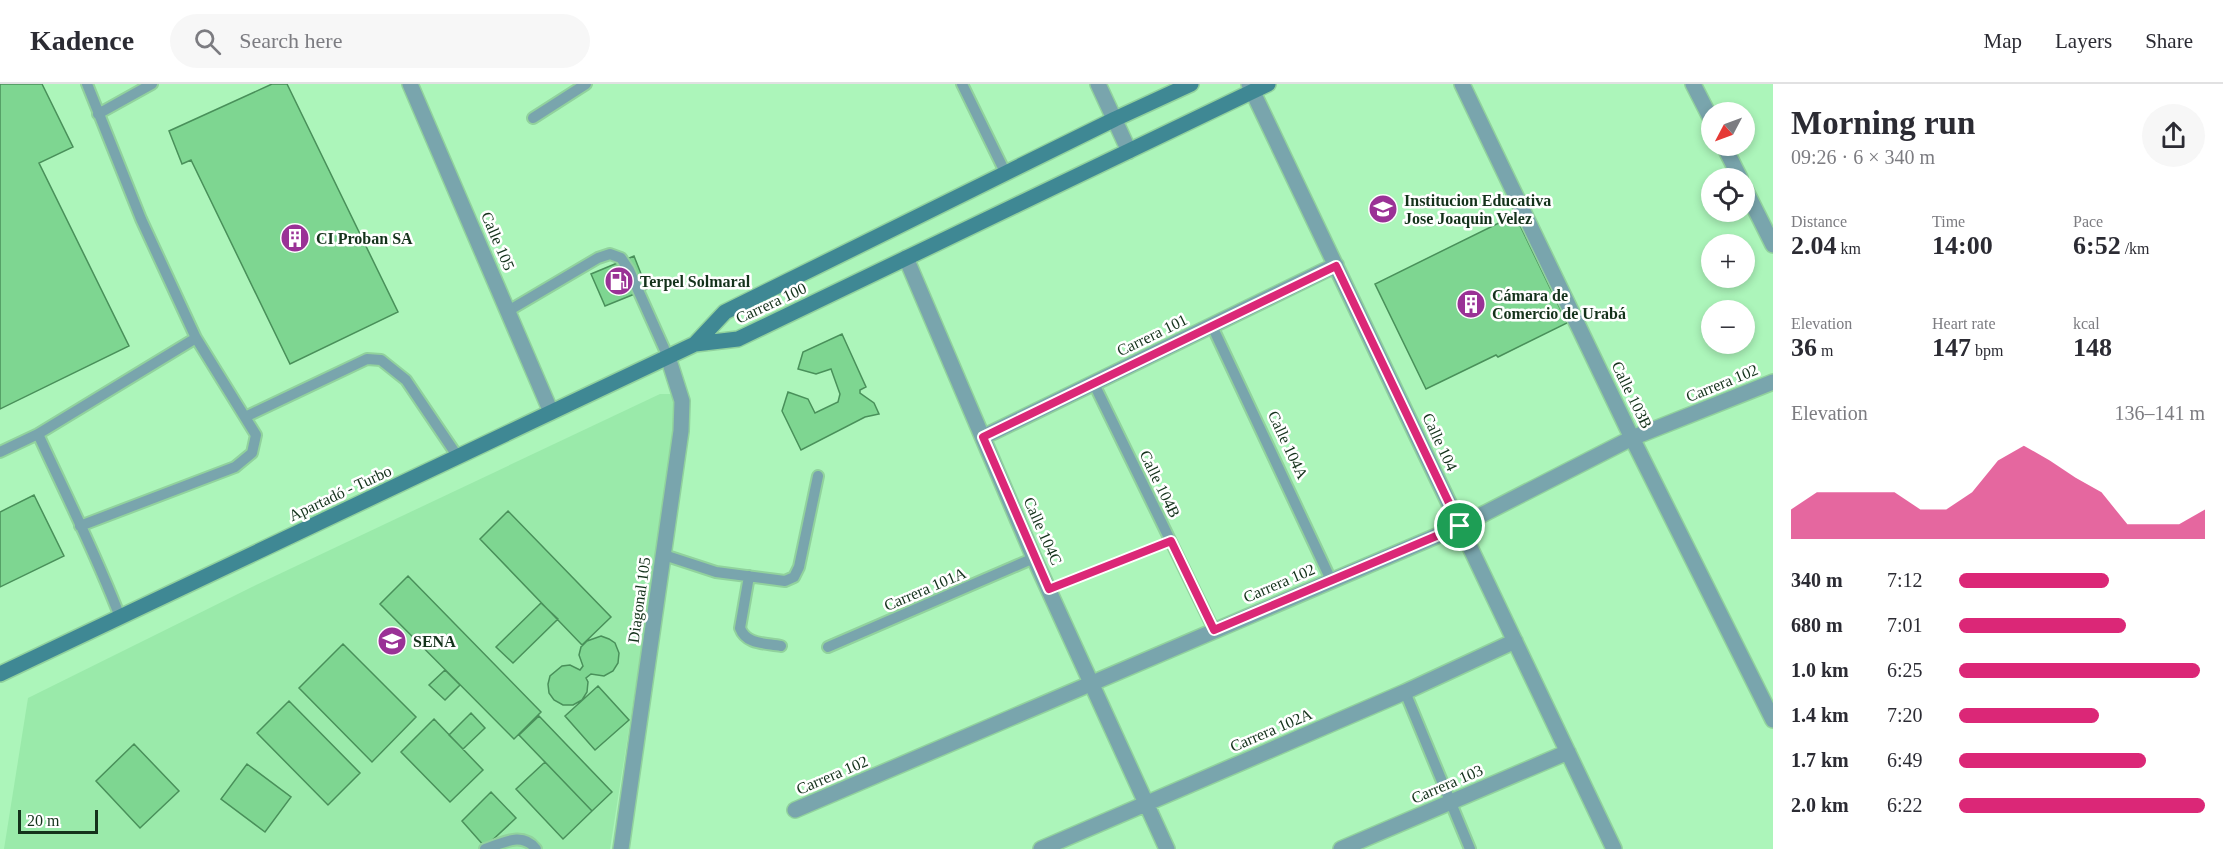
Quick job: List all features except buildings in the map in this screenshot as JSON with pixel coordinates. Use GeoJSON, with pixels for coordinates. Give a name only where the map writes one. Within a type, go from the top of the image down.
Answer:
{"type":"FeatureCollection","features":[{"type":"Feature","properties":{"kind":"main road","name":"Carrera 100"},"geometry":{"type":"LineString","coordinates":[[695,344],[725,312],[1115,119],[1191,84]]}},
{"type":"Feature","properties":{"kind":"main road","name":"Carrera 100"},"geometry":{"type":"LineString","coordinates":[[695,344],[738,339],[1129,151],[1251,88],[1268,84]]}},
{"type":"Feature","properties":{"kind":"main road","name":"Apartadó - Turbo"},"geometry":{"type":"LineString","coordinates":[[0,674],[695,344]]}},
{"type":"Feature","properties":{"kind":"street","name":"Calle 105"},"geometry":{"type":"LineString","coordinates":[[410,84],[551,412]]}},
{"type":"Feature","properties":{"kind":"street"},"geometry":{"type":"LineString","coordinates":[[1098,84],[1129,151]]}},
{"type":"Feature","properties":{"kind":"street","name":"Calle 103B"},"geometry":{"type":"LineString","coordinates":[[1462,84],[1632,438],[1773,720]]}},
{"type":"Feature","properties":{"kind":"street"},"geometry":{"type":"LineString","coordinates":[[1693,84],[1702,102]]}},
{"type":"Feature","properties":{"kind":"street","name":"Calle 104"},"geometry":{"type":"LineString","coordinates":[[1251,88],[1614,849]]}},
{"type":"Feature","properties":{"kind":"street"},"geometry":{"type":"LineString","coordinates":[[1755,209],[1773,245]]}},
{"type":"Feature","properties":{"kind":"street","name":"Calle 104C"},"geometry":{"type":"LineString","coordinates":[[906,258],[1034,558],[1167,849]]}},
{"type":"Feature","properties":{"kind":"street","name":"Carrera 101"},"geometry":{"type":"LineString","coordinates":[[983,437],[1336,266]]}},
{"type":"Feature","properties":{"kind":"street","name":"Diagonal 105"},"geometry":{"type":"LineString","coordinates":[[621,849],[681,431],[682,401],[668,357]]}},
{"type":"Feature","properties":{"kind":"street","name":"Carrera 102"},"geometry":{"type":"LineString","coordinates":[[795,810],[1460,526],[1632,438],[1773,382]]}},
{"type":"Feature","properties":{"kind":"street","name":"Carrera 102A"},"geometry":{"type":"LineString","coordinates":[[1041,849],[1404,692],[1515,641]]}},
{"type":"Feature","properties":{"kind":"street","name":"Carrera 103"},"geometry":{"type":"LineString","coordinates":[[1341,849],[1568,752]]}},
{"type":"Feature","properties":{"kind":"lane"},"geometry":{"type":"LineString","coordinates":[[80,526],[235,467],[252,453],[256,435],[196,338],[141,219],[87,84]]}},
{"type":"Feature","properties":{"kind":"lane"},"geometry":{"type":"LineString","coordinates":[[98,114],[152,84]]}},
{"type":"Feature","properties":{"kind":"lane"},"geometry":{"type":"LineString","coordinates":[[533,118],[586,84]]}},
{"type":"Feature","properties":{"kind":"lane"},"geometry":{"type":"LineString","coordinates":[[962,84],[1006,174]]}},
{"type":"Feature","properties":{"kind":"lane"},"geometry":{"type":"LineString","coordinates":[[508,311],[598,258],[610,254],[621,258],[629,270],[668,357]]}},
{"type":"Feature","properties":{"kind":"lane","name":"Calle 104A"},"geometry":{"type":"LineString","coordinates":[[1212,326],[1331,580]]}},
{"type":"Feature","properties":{"kind":"lane"},"geometry":{"type":"LineString","coordinates":[[0,452],[38,434],[196,338]]}},
{"type":"Feature","properties":{"kind":"lane"},"geometry":{"type":"LineString","coordinates":[[245,417],[367,359],[381,360],[406,380],[458,457]]}},
{"type":"Feature","properties":{"kind":"lane","name":"Calle 104B"},"geometry":{"type":"LineString","coordinates":[[1094,384],[1214,630]]}},
{"type":"Feature","properties":{"kind":"lane"},"geometry":{"type":"LineString","coordinates":[[38,434],[96,556],[120,617]]}},
{"type":"Feature","properties":{"kind":"lane"},"geometry":{"type":"LineString","coordinates":[[664,555],[716,572],[785,581],[794,577],[799,567],[818,476]]}},
{"type":"Feature","properties":{"kind":"lane","name":"Carrera 101A"},"geometry":{"type":"LineString","coordinates":[[828,647],[1034,558]]}},
{"type":"Feature","properties":{"kind":"lane"},"geometry":{"type":"LineString","coordinates":[[748,576],[740,628],[742,635],[748,640],[781,646]]}},
{"type":"Feature","properties":{"kind":"lane"},"geometry":{"type":"LineString","coordinates":[[1404,692],[1470,849]]}},
{"type":"Feature","properties":{"kind":"lane"},"geometry":{"type":"LineString","coordinates":[[485,849],[514,839],[521,839],[532,844],[536,849]]}},
{"type":"Feature","properties":{"kind":"path"},"geometry":{"type":"LineString","coordinates":[[1049,589],[1171,541]]}},
{"type":"Feature","properties":{"kind":"shaded area","name":"SENA"},"geometry":{"type":"Polygon","coordinates":[[[660,394],[670,394],[676,399],[679,412],[610,849],[4,849],[28,698],[256,585],[660,394]]]}},
{"type":"Feature","properties":{"kind":"place","name":"Institucion Educativa Jose Joaquin Velez"},"geometry":{"type":"Point","coordinates":[1383,209]}},
{"type":"Feature","properties":{"kind":"place","name":"CI Proban SA"},"geometry":{"type":"Point","coordinates":[295,238]}},
{"type":"Feature","properties":{"kind":"place","name":"Terpel Solmaral"},"geometry":{"type":"Point","coordinates":[619,281]}},
{"type":"Feature","properties":{"kind":"place","name":"Cámara de Comercio de Urabá"},"geometry":{"type":"Point","coordinates":[1471,304]}},
{"type":"Feature","properties":{"kind":"place","name":"SENA"},"geometry":{"type":"Point","coordinates":[392,641]}},
{"type":"Feature","properties":{"kind":"route"},"geometry":{"type":"LineString","coordinates":[[1336,266],[1460,526],[1214,630],[1171,541],[1049,589],[983,437],[1336,266]]}}]}
